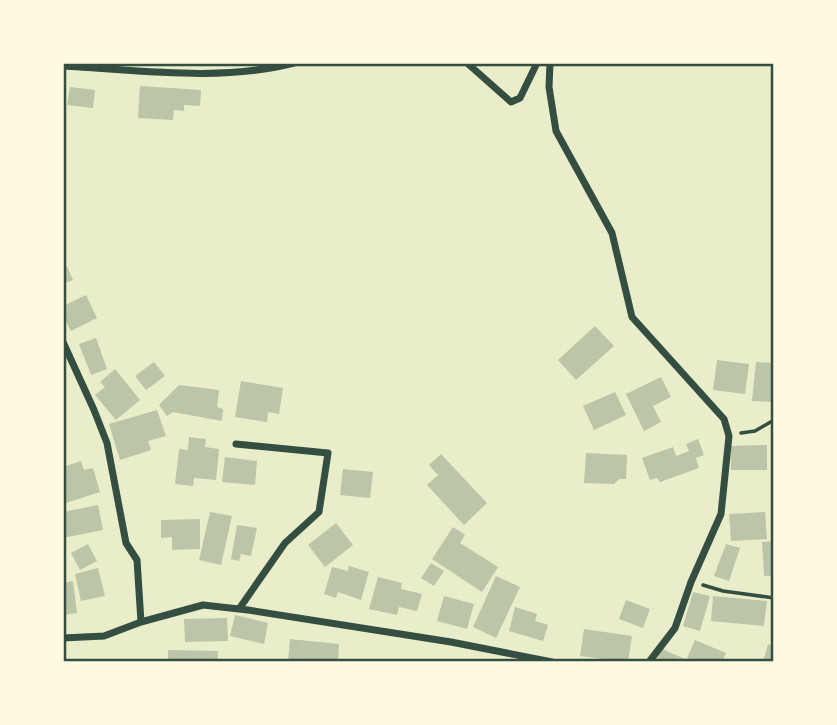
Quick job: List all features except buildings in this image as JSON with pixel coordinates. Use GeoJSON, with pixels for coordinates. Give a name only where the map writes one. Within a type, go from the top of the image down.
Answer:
{"type":"FeatureCollection","features":[{"type":"Feature","properties":{"kind":"street"},"geometry":{"type":"LineString","coordinates":[[63,66],[209,74],[294,63]]}},
{"type":"Feature","properties":{"kind":"street"},"geometry":{"type":"LineString","coordinates":[[467,63],[511,102],[520,98],[537,63]]}},
{"type":"Feature","properties":{"kind":"street"},"geometry":{"type":"LineString","coordinates":[[550,63],[549,87],[556,131],[612,233],[632,317],[724,419],[729,436],[721,514],[691,582],[675,628],[649,662]]}},
{"type":"Feature","properties":{"kind":"street"},"geometry":{"type":"LineString","coordinates":[[63,342],[107,443],[126,543],[138,560],[141,622]]}},
{"type":"Feature","properties":{"kind":"street"},"geometry":{"type":"LineString","coordinates":[[236,444],[328,453],[319,512],[285,543],[239,609]]}},
{"type":"Feature","properties":{"kind":"street"},"geometry":{"type":"LineString","coordinates":[[63,638],[104,636],[141,622],[202,605],[451,642],[552,662]]}},
{"type":"Feature","properties":{"kind":"path"},"geometry":{"type":"LineString","coordinates":[[729,436],[755,431],[774,420]]}},
{"type":"Feature","properties":{"kind":"path"},"geometry":{"type":"LineString","coordinates":[[691,582],[723,591],[774,598]]}}]}
